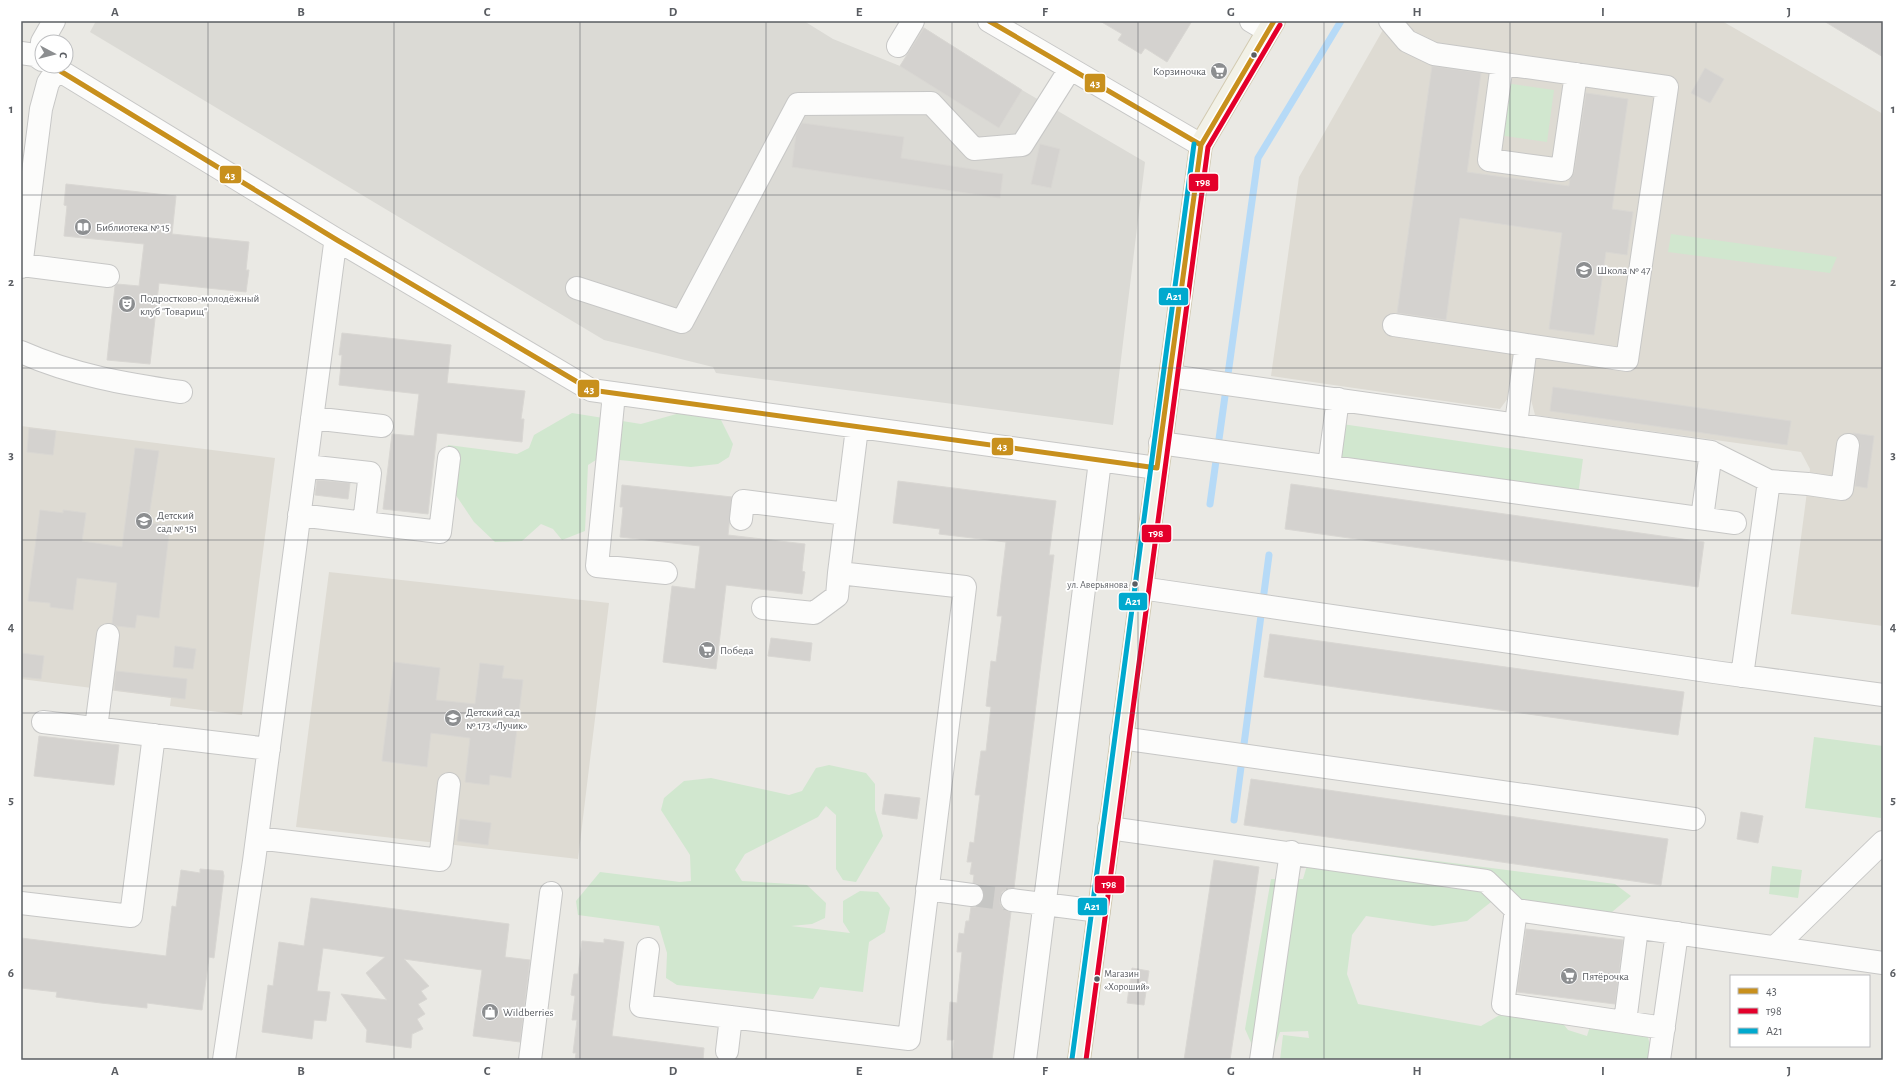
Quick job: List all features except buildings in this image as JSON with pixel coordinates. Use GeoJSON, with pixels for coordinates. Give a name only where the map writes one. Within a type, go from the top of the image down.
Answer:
{"type":"FeatureCollection","features":[{"type":"Feature","properties":{"kind":"main road"},"geometry":{"type":"LineString","coordinates":[[1079,1060],[1160,443],[1201,145],[1265,24]]}},
{"type":"Feature","properties":{"kind":"street"},"geometry":{"type":"LineString","coordinates":[[49,34],[54,21]]}},
{"type":"Feature","properties":{"kind":"street"},"geometry":{"type":"LineString","coordinates":[[898,46],[913,21]]}},
{"type":"Feature","properties":{"kind":"street"},"geometry":{"type":"LineString","coordinates":[[989,21],[1201,145]]}},
{"type":"Feature","properties":{"kind":"street"},"geometry":{"type":"LineString","coordinates":[[1390,21],[1407,41],[1434,54],[1667,87],[1627,360],[1394,325]]}},
{"type":"Feature","properties":{"kind":"street"},"geometry":{"type":"LineString","coordinates":[[1502,64],[1489,160],[1562,170],[1576,74]]}},
{"type":"Feature","properties":{"kind":"street"},"geometry":{"type":"LineString","coordinates":[[577,288],[682,322],[798,104],[931,104],[974,149],[1022,145],[1070,69]]}},
{"type":"Feature","properties":{"kind":"street"},"geometry":{"type":"LineString","coordinates":[[46,74],[48,83],[41,109],[21,266],[108,276]]}},
{"type":"Feature","properties":{"kind":"street"},"geometry":{"type":"LineString","coordinates":[[72,74],[337,240],[591,390],[857,428],[1157,468]]}},
{"type":"Feature","properties":{"kind":"street"},"geometry":{"type":"LineString","coordinates":[[224,1060],[257,838],[335,244],[337,240]]}},
{"type":"Feature","properties":{"kind":"street"},"geometry":{"type":"LineString","coordinates":[[1516,424],[1526,345]]}},
{"type":"Feature","properties":{"kind":"street"},"geometry":{"type":"LineString","coordinates":[[21,352],[47,364],[105,380],[181,392]]}},
{"type":"Feature","properties":{"kind":"street"},"geometry":{"type":"LineString","coordinates":[[1170,376],[1711,452],[1769,481],[1808,484],[1842,489],[1848,445]]}},
{"type":"Feature","properties":{"kind":"street"},"geometry":{"type":"LineString","coordinates":[[614,394],[597,566],[666,573]]}},
{"type":"Feature","properties":{"kind":"street"},"geometry":{"type":"LineString","coordinates":[[1329,466],[1338,399]]}},
{"type":"Feature","properties":{"kind":"street"},"geometry":{"type":"LineString","coordinates":[[312,418],[382,426]]}},
{"type":"Feature","properties":{"kind":"street"},"geometry":{"type":"LineString","coordinates":[[763,608],[814,613],[837,596],[857,428]]}},
{"type":"Feature","properties":{"kind":"street"},"geometry":{"type":"LineString","coordinates":[[1160,443],[1735,523]]}},
{"type":"Feature","properties":{"kind":"street"},"geometry":{"type":"LineString","coordinates":[[1702,518],[1711,452]]}},
{"type":"Feature","properties":{"kind":"street"},"geometry":{"type":"LineString","coordinates":[[299,515],[440,532],[449,458]]}},
{"type":"Feature","properties":{"kind":"street"},"geometry":{"type":"LineString","coordinates":[[1025,1060],[1100,461]]}},
{"type":"Feature","properties":{"kind":"street"},"geometry":{"type":"LineString","coordinates":[[306,466],[370,473],[364,523]]}},
{"type":"Feature","properties":{"kind":"street"},"geometry":{"type":"LineString","coordinates":[[1742,676],[1769,481]]}},
{"type":"Feature","properties":{"kind":"street"},"geometry":{"type":"LineString","coordinates":[[740,519],[743,501],[846,514]]}},
{"type":"Feature","properties":{"kind":"street"},"geometry":{"type":"LineString","coordinates":[[648,949],[641,1006],[909,1039],[965,587],[839,573]]}},
{"type":"Feature","properties":{"kind":"street"},"geometry":{"type":"LineString","coordinates":[[1141,588],[1742,676],[1883,695]]}},
{"type":"Feature","properties":{"kind":"street"},"geometry":{"type":"LineString","coordinates":[[96,728],[108,635]]}},
{"type":"Feature","properties":{"kind":"street"},"geometry":{"type":"LineString","coordinates":[[43,722],[269,749]]}},
{"type":"Feature","properties":{"kind":"street"},"geometry":{"type":"LineString","coordinates":[[21,903],[131,916],[154,735]]}},
{"type":"Feature","properties":{"kind":"street"},"geometry":{"type":"LineString","coordinates":[[1121,738],[1694,819]]}},
{"type":"Feature","properties":{"kind":"street"},"geometry":{"type":"LineString","coordinates":[[257,838],[440,860],[449,784]]}},
{"type":"Feature","properties":{"kind":"street"},"geometry":{"type":"LineString","coordinates":[[1109,828],[1291,852],[1486,881],[1516,910],[1883,962]]}},
{"type":"Feature","properties":{"kind":"street"},"geometry":{"type":"LineString","coordinates":[[1775,947],[1883,842]]}},
{"type":"Feature","properties":{"kind":"street"},"geometry":{"type":"LineString","coordinates":[[1261,1060],[1291,852]]}},
{"type":"Feature","properties":{"kind":"street"},"geometry":{"type":"LineString","coordinates":[[927,889],[972,895]]}},
{"type":"Feature","properties":{"kind":"street"},"geometry":{"type":"LineString","coordinates":[[530,1060],[551,893]]}},
{"type":"Feature","properties":{"kind":"street"},"geometry":{"type":"LineString","coordinates":[[1012,900],[1099,911]]}},
{"type":"Feature","properties":{"kind":"street"},"geometry":{"type":"LineString","coordinates":[[1516,910],[1503,1004],[1664,1028]]}},
{"type":"Feature","properties":{"kind":"street"},"geometry":{"type":"LineString","coordinates":[[1625,1022],[1637,928]]}},
{"type":"Feature","properties":{"kind":"street"},"geometry":{"type":"LineString","coordinates":[[1659,1060],[1677,934]]}},
{"type":"Feature","properties":{"kind":"street"},"geometry":{"type":"LineString","coordinates":[[727,1051],[731,1017]]}},
{"type":"Feature","properties":{"kind":"shaded area"},"geometry":{"type":"Polygon","coordinates":[[[96,21],[804,21],[833,39],[900,66],[923,27],[1022,90],[1145,162],[1113,425],[716,373],[713,367],[604,340],[90,32],[96,21]]]}},
{"type":"Feature","properties":{"kind":"shaded area","name":"Школа № 47"},"geometry":{"type":"Polygon","coordinates":[[[1388,21],[1722,21],[1883,114],[1883,626],[1791,614],[1810,469],[1801,452],[1535,415],[1530,396],[1511,394],[1500,409],[1271,376],[1299,177],[1388,21]]]}},
{"type":"Feature","properties":{"kind":"shaded area","name":"Детский сад № 151"},"geometry":{"type":"Polygon","coordinates":[[[21,426],[275,458],[242,715],[170,706],[171,698],[21,679],[21,426]]]}},
{"type":"Feature","properties":{"kind":"shaded area","name":"Детский сад № 173 «Лучик»"},"geometry":{"type":"Polygon","coordinates":[[[329,572],[609,603],[578,859],[296,827],[329,572]]]}},
{"type":"Feature","properties":{"kind":"green space"},"geometry":{"type":"Polygon","coordinates":[[[1505,83],[1554,90],[1547,142],[1498,135],[1505,83]]]}},
{"type":"Feature","properties":{"kind":"green space"},"geometry":{"type":"Polygon","coordinates":[[[1671,234],[1837,257],[1830,273],[1668,252],[1671,234]]]}},
{"type":"Feature","properties":{"kind":"green space"},"geometry":{"type":"Polygon","coordinates":[[[694,409],[721,420],[733,444],[729,457],[718,464],[691,467],[599,458],[588,465],[585,531],[562,540],[553,529],[541,524],[522,541],[495,542],[474,522],[449,485],[443,472],[448,445],[517,454],[529,448],[534,435],[572,413],[641,424],[694,409]]]}},
{"type":"Feature","properties":{"kind":"green space"},"geometry":{"type":"Polygon","coordinates":[[[1342,424],[1583,459],[1578,495],[1337,460],[1342,424]]]}},
{"type":"Feature","properties":{"kind":"green space"},"geometry":{"type":"Polygon","coordinates":[[[1814,737],[1883,746],[1883,799],[1881,818],[1805,808],[1814,737]]]}},
{"type":"Feature","properties":{"kind":"green space"},"geometry":{"type":"Polygon","coordinates":[[[829,765],[866,773],[875,784],[875,810],[883,836],[856,882],[843,880],[836,869],[836,815],[826,806],[818,817],[745,854],[735,870],[742,881],[807,885],[826,903],[825,918],[812,924],[791,926],[850,933],[843,922],[843,901],[860,891],[878,892],[890,908],[885,932],[869,942],[863,992],[820,987],[813,999],[677,985],[666,978],[667,953],[659,926],[578,915],[576,901],[600,872],[680,882],[691,881],[690,855],[661,810],[664,798],[684,781],[711,778],[789,795],[802,791],[816,768],[829,765]]]}},
{"type":"Feature","properties":{"kind":"green space"},"geometry":{"type":"Polygon","coordinates":[[[1313,845],[1615,884],[1631,896],[1612,912],[1588,914],[1491,902],[1467,921],[1433,926],[1366,916],[1352,935],[1347,974],[1358,1004],[1481,1026],[1520,1003],[1550,1007],[1568,1030],[1587,1036],[1594,1014],[1646,1030],[1654,1060],[1280,1060],[1283,1035],[1309,1038],[1308,1031],[1280,1032],[1270,1060],[1256,1054],[1245,1029],[1271,879],[1303,879],[1313,845]]]}},
{"type":"Feature","properties":{"kind":"green space"},"geometry":{"type":"Polygon","coordinates":[[[1772,866],[1802,870],[1798,898],[1769,894],[1772,866]]]}},
{"type":"Feature","properties":{"kind":"waterway"},"geometry":{"type":"LineString","coordinates":[[1210,504],[1258,158],[1341,21]]}},
{"type":"Feature","properties":{"kind":"waterway"},"geometry":{"type":"LineString","coordinates":[[1234,820],[1269,555]]}},
{"type":"Feature","properties":{"kind":"tunnel"},"geometry":{"type":"LineString","coordinates":[[972,895],[1012,900]]}},
{"type":"Feature","properties":{"kind":"transit line","name":"43"},"geometry":{"type":"LineString","coordinates":[[989,21],[1201,145]]}},
{"type":"Feature","properties":{"kind":"transit line","name":"43"},"geometry":{"type":"LineString","coordinates":[[65,74],[337,240],[591,390],[1157,468],[1201,145],[1274,21]]}},
{"type":"Feature","properties":{"kind":"transit line","name":"т98"},"geometry":{"type":"LineString","coordinates":[[1086,1060],[1208,147],[1280,25]]}},
{"type":"Feature","properties":{"kind":"transit line","name":"А21"},"geometry":{"type":"LineString","coordinates":[[1072,1059],[1194,144]]}},
{"type":"Feature","properties":{"kind":"place","name":"Корзиночка"},"geometry":{"type":"Point","coordinates":[1219,71]}},
{"type":"Feature","properties":{"kind":"place","name":"Библиотека № 15"},"geometry":{"type":"Point","coordinates":[83,227]}},
{"type":"Feature","properties":{"kind":"place","name":"Школа № 47"},"geometry":{"type":"Point","coordinates":[1584,270]}},
{"type":"Feature","properties":{"kind":"place","name":"Подростково-молодёжный клуб \"Товарищ\""},"geometry":{"type":"Point","coordinates":[127,304]}},
{"type":"Feature","properties":{"kind":"place","name":"Детский сад № 151"},"geometry":{"type":"Point","coordinates":[144,521]}},
{"type":"Feature","properties":{"kind":"place","name":"ул. Аверьянова"},"geometry":{"type":"Point","coordinates":[1135,584]}},
{"type":"Feature","properties":{"kind":"place","name":"Победа"},"geometry":{"type":"Point","coordinates":[707,650]}},
{"type":"Feature","properties":{"kind":"place","name":"Детский сад № 173 «Лучик»"},"geometry":{"type":"Point","coordinates":[453,718]}},
{"type":"Feature","properties":{"kind":"place","name":"Пятёрочка"},"geometry":{"type":"Point","coordinates":[1569,976]}},
{"type":"Feature","properties":{"kind":"place","name":"Магазин «Хороший»"},"geometry":{"type":"Point","coordinates":[1097,979]}},
{"type":"Feature","properties":{"kind":"place","name":"Wildberries"},"geometry":{"type":"Point","coordinates":[490,1012]}}]}
